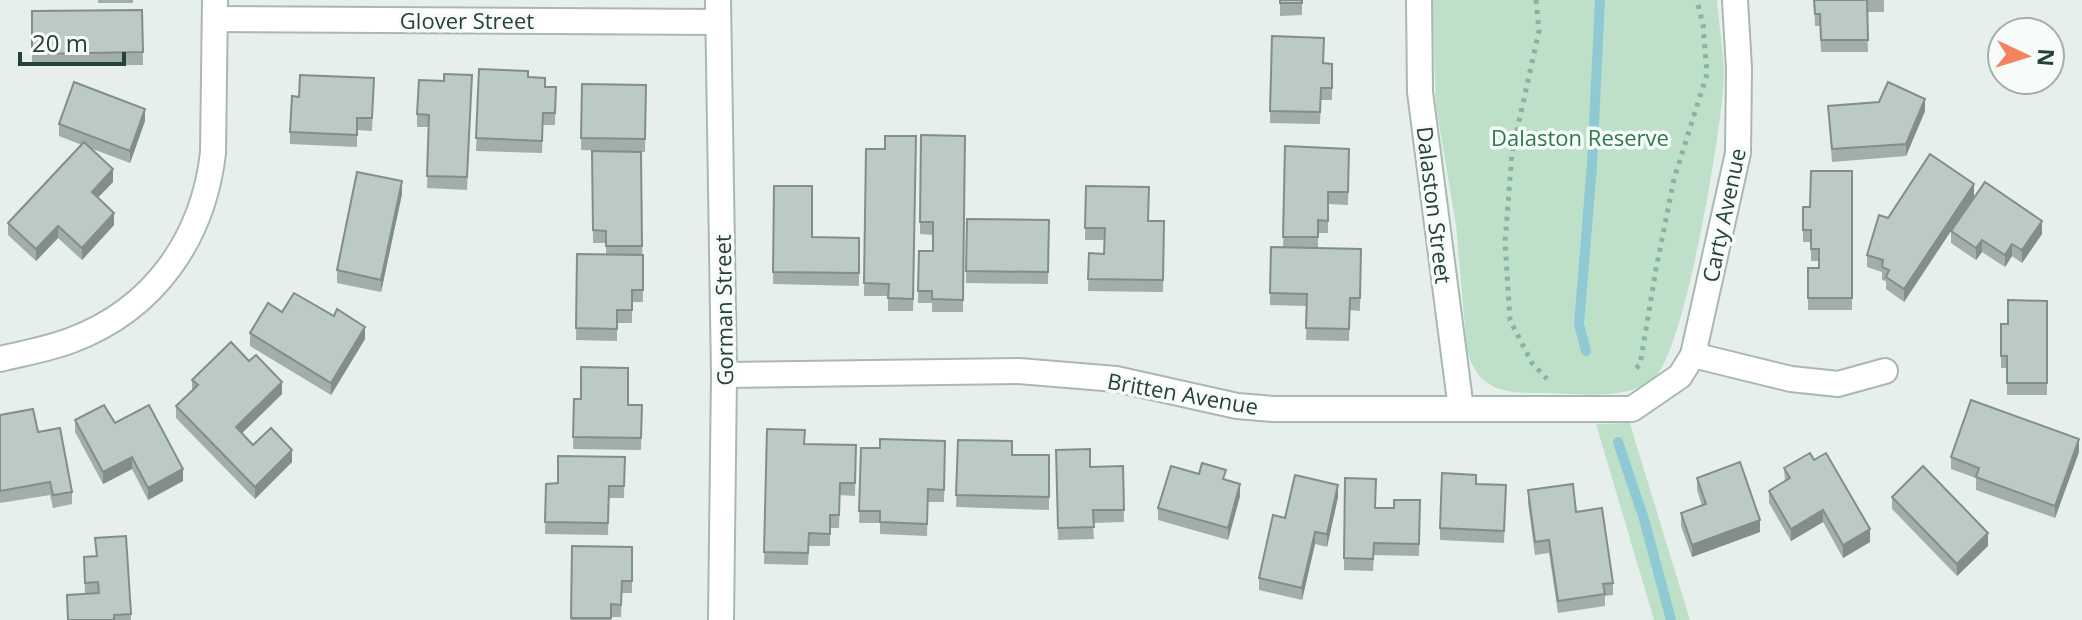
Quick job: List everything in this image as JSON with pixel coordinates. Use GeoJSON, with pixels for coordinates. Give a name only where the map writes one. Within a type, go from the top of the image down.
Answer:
{"type":"FeatureCollection","features":[{"type":"Feature","properties":{"kind":"street","name":"Dalaston Street"},"geometry":{"type":"LineString","coordinates":[[1419,0],[1420,92],[1461,409]]}},
{"type":"Feature","properties":{"kind":"street","name":"Carty Avenue"},"geometry":{"type":"LineString","coordinates":[[1680,376],[1693,355],[1738,153],[1739,69],[1735,0]]}},
{"type":"Feature","properties":{"kind":"street"},"geometry":{"type":"LineString","coordinates":[[0,359],[72,340],[103,326],[126,312],[153,289],[176,261],[205,199],[211,174],[215,9]]}},
{"type":"Feature","properties":{"kind":"street","name":"Glover Street"},"geometry":{"type":"LineString","coordinates":[[215,9],[718,11]]}},
{"type":"Feature","properties":{"kind":"street","name":"Gorman Street"},"geometry":{"type":"LineString","coordinates":[[718,11],[724,375],[721,620]]}},
{"type":"Feature","properties":{"kind":"street"},"geometry":{"type":"LineString","coordinates":[[1693,355],[1791,379],[1838,384],[1885,371]]}},
{"type":"Feature","properties":{"kind":"street","name":"Britten Avenue"},"geometry":{"type":"LineString","coordinates":[[724,375],[1019,371],[1116,379],[1237,406],[1274,409],[1632,409],[1680,376]]}},
{"type":"Feature","properties":{"kind":"path"},"geometry":{"type":"LineString","coordinates":[[1536,0],[1539,31],[1512,153],[1505,242],[1510,320],[1532,363],[1576,409]]}},
{"type":"Feature","properties":{"kind":"path"},"geometry":{"type":"LineString","coordinates":[[1627,373],[1640,365],[1674,179],[1707,74],[1703,25],[1697,0]]}},
{"type":"Feature","properties":{"kind":"green space","name":"Dalaston Reserve"},"geometry":{"type":"Polygon","coordinates":[[[1432,0],[1717,0],[1724,73],[1701,233],[1678,326],[1666,359],[1654,378],[1643,386],[1601,394],[1516,392],[1486,382],[1472,364],[1467,350],[1456,225],[1436,106],[1432,0]]]}},
{"type":"Feature","properties":{"kind":"green space"},"geometry":{"type":"Polygon","coordinates":[[[1630,423],[1690,620],[1654,620],[1596,424],[1630,423]]]}},
{"type":"Feature","properties":{"kind":"building"},"geometry":{"type":"Polygon","coordinates":[[[1280,0],[1302,0],[1302,3],[1280,3],[1280,0]]]}},
{"type":"Feature","properties":{"kind":"building"},"geometry":{"type":"Polygon","coordinates":[[[1814,0],[1867,0],[1868,40],[1821,40],[1820,14],[1815,14],[1814,0]]]}},
{"type":"Feature","properties":{"kind":"building"},"geometry":{"type":"Polygon","coordinates":[[[142,10],[143,52],[32,54],[32,11],[142,10]]]}},
{"type":"Feature","properties":{"kind":"building"},"geometry":{"type":"Polygon","coordinates":[[[1272,36],[1324,38],[1323,63],[1332,64],[1332,88],[1321,88],[1320,112],[1270,111],[1272,36]]]}},
{"type":"Feature","properties":{"kind":"building"},"geometry":{"type":"Polygon","coordinates":[[[479,69],[528,71],[528,77],[545,78],[545,87],[556,87],[555,113],[543,113],[542,141],[476,138],[479,69]]]}},
{"type":"Feature","properties":{"kind":"building"},"geometry":{"type":"Polygon","coordinates":[[[444,74],[472,75],[467,177],[427,176],[429,115],[417,114],[419,80],[444,81],[444,74]]]}},
{"type":"Feature","properties":{"kind":"building"},"geometry":{"type":"Polygon","coordinates":[[[300,75],[374,78],[372,118],[357,118],[357,135],[290,132],[292,96],[299,97],[300,75]]]}},
{"type":"Feature","properties":{"kind":"building"},"geometry":{"type":"Polygon","coordinates":[[[74,82],[145,109],[130,151],[59,124],[74,82]]]}},
{"type":"Feature","properties":{"kind":"building"},"geometry":{"type":"Polygon","coordinates":[[[1888,82],[1925,99],[1906,144],[1832,149],[1828,106],[1879,102],[1888,82]]]}},
{"type":"Feature","properties":{"kind":"building"},"geometry":{"type":"Polygon","coordinates":[[[582,84],[646,85],[645,139],[581,138],[582,84]]]}},
{"type":"Feature","properties":{"kind":"building"},"geometry":{"type":"Polygon","coordinates":[[[921,135],[965,136],[963,300],[932,299],[932,291],[918,291],[919,251],[933,251],[933,222],[920,222],[921,135]]]}},
{"type":"Feature","properties":{"kind":"building"},"geometry":{"type":"Polygon","coordinates":[[[885,136],[916,136],[913,299],[888,298],[889,284],[864,283],[866,149],[885,149],[885,136]]]}},
{"type":"Feature","properties":{"kind":"building"},"geometry":{"type":"Polygon","coordinates":[[[84,142],[113,169],[92,192],[114,213],[82,248],[58,226],[36,249],[8,223],[84,142]]]}},
{"type":"Feature","properties":{"kind":"building"},"geometry":{"type":"Polygon","coordinates":[[[1285,146],[1349,149],[1348,192],[1328,192],[1328,221],[1318,220],[1318,237],[1283,237],[1285,146]]]}},
{"type":"Feature","properties":{"kind":"building"},"geometry":{"type":"Polygon","coordinates":[[[592,151],[641,152],[642,246],[606,246],[606,231],[593,230],[592,151]]]}},
{"type":"Feature","properties":{"kind":"building"},"geometry":{"type":"Polygon","coordinates":[[[1930,154],[1974,184],[1904,289],[1886,277],[1889,270],[1882,267],[1883,260],[1867,255],[1879,215],[1888,218],[1930,154]]]}},
{"type":"Feature","properties":{"kind":"building"},"geometry":{"type":"Polygon","coordinates":[[[1811,171],[1852,171],[1852,298],[1808,298],[1808,268],[1819,268],[1819,249],[1811,249],[1811,230],[1803,230],[1803,207],[1810,207],[1811,171]]]}},
{"type":"Feature","properties":{"kind":"building"},"geometry":{"type":"Polygon","coordinates":[[[357,172],[402,181],[381,280],[337,270],[357,172]]]}},
{"type":"Feature","properties":{"kind":"building"},"geometry":{"type":"Polygon","coordinates":[[[1985,182],[2042,221],[2022,250],[2012,244],[2005,255],[1982,240],[1976,248],[1951,231],[1985,182]]]}},
{"type":"Feature","properties":{"kind":"building"},"geometry":{"type":"Polygon","coordinates":[[[774,186],[812,186],[812,237],[859,238],[859,273],[773,272],[774,186]]]}},
{"type":"Feature","properties":{"kind":"building"},"geometry":{"type":"Polygon","coordinates":[[[1086,186],[1149,187],[1148,221],[1164,221],[1163,280],[1088,279],[1089,253],[1104,254],[1105,228],[1085,228],[1086,186]]]}},
{"type":"Feature","properties":{"kind":"building"},"geometry":{"type":"Polygon","coordinates":[[[967,219],[1049,220],[1048,272],[966,271],[967,219]]]}},
{"type":"Feature","properties":{"kind":"building"},"geometry":{"type":"Polygon","coordinates":[[[1271,247],[1361,249],[1360,298],[1350,298],[1349,329],[1306,328],[1307,294],[1270,293],[1271,247]]]}},
{"type":"Feature","properties":{"kind":"building"},"geometry":{"type":"Polygon","coordinates":[[[577,254],[643,255],[643,290],[632,290],[632,310],[617,310],[617,329],[576,328],[577,254]]]}},
{"type":"Feature","properties":{"kind":"building"},"geometry":{"type":"Polygon","coordinates":[[[294,293],[334,316],[337,309],[365,327],[331,383],[250,333],[268,303],[282,312],[294,293]]]}},
{"type":"Feature","properties":{"kind":"building"},"geometry":{"type":"Polygon","coordinates":[[[2008,300],[2047,301],[2047,383],[2007,383],[2007,356],[2001,356],[2001,324],[2008,324],[2008,300]]]}},
{"type":"Feature","properties":{"kind":"building"},"geometry":{"type":"Polygon","coordinates":[[[231,342],[249,361],[256,355],[282,382],[236,427],[253,445],[271,428],[292,450],[255,487],[176,406],[198,385],[192,380],[231,342]]]}},
{"type":"Feature","properties":{"kind":"building"},"geometry":{"type":"Polygon","coordinates":[[[581,367],[628,368],[628,405],[642,405],[641,438],[573,437],[574,399],[581,399],[581,367]]]}},
{"type":"Feature","properties":{"kind":"building"},"geometry":{"type":"Polygon","coordinates":[[[1971,400],[2079,439],[2055,506],[1976,477],[1979,468],[1951,457],[1971,400]]]}},
{"type":"Feature","properties":{"kind":"building"},"geometry":{"type":"Polygon","coordinates":[[[104,405],[115,423],[149,405],[183,469],[148,488],[132,457],[103,472],[75,420],[104,405]]]}},
{"type":"Feature","properties":{"kind":"building"},"geometry":{"type":"Polygon","coordinates":[[[33,409],[38,432],[60,428],[72,492],[53,495],[50,482],[0,491],[0,415],[33,409]]]}},
{"type":"Feature","properties":{"kind":"building"},"geometry":{"type":"Polygon","coordinates":[[[767,429],[805,430],[804,444],[856,445],[855,483],[840,483],[839,515],[830,515],[830,534],[809,533],[808,553],[764,552],[767,429]]]}},
{"type":"Feature","properties":{"kind":"building"},"geometry":{"type":"Polygon","coordinates":[[[880,439],[945,441],[944,490],[928,489],[927,524],[880,522],[880,511],[859,511],[861,448],[880,448],[880,439]]]}},
{"type":"Feature","properties":{"kind":"building"},"geometry":{"type":"Polygon","coordinates":[[[958,440],[1012,441],[1012,455],[1049,455],[1049,497],[956,495],[958,440]]]}},
{"type":"Feature","properties":{"kind":"building"},"geometry":{"type":"Polygon","coordinates":[[[1090,449],[1090,467],[1123,466],[1124,510],[1093,510],[1094,527],[1058,528],[1056,450],[1090,449]]]}},
{"type":"Feature","properties":{"kind":"building"},"geometry":{"type":"Polygon","coordinates":[[[1810,453],[1814,460],[1826,453],[1870,529],[1843,545],[1823,510],[1791,529],[1769,491],[1790,478],[1784,468],[1810,453]]]}},
{"type":"Feature","properties":{"kind":"building"},"geometry":{"type":"Polygon","coordinates":[[[558,456],[625,457],[624,486],[609,486],[608,523],[545,522],[546,484],[558,483],[558,456]]]}},
{"type":"Feature","properties":{"kind":"building"},"geometry":{"type":"Polygon","coordinates":[[[1740,462],[1760,520],[1692,545],[1681,513],[1706,504],[1697,478],[1740,462]]]}},
{"type":"Feature","properties":{"kind":"building"},"geometry":{"type":"Polygon","coordinates":[[[1202,463],[1226,470],[1223,479],[1240,484],[1228,528],[1158,508],[1171,466],[1199,474],[1202,463]]]}},
{"type":"Feature","properties":{"kind":"building"},"geometry":{"type":"Polygon","coordinates":[[[1923,466],[1988,533],[1957,564],[1892,497],[1923,466]]]}},
{"type":"Feature","properties":{"kind":"building"},"geometry":{"type":"Polygon","coordinates":[[[1442,473],[1476,475],[1476,484],[1506,485],[1504,531],[1440,528],[1442,473]]]}},
{"type":"Feature","properties":{"kind":"building"},"geometry":{"type":"Polygon","coordinates":[[[1295,475],[1338,485],[1327,534],[1315,532],[1302,588],[1259,578],[1273,515],[1285,518],[1295,475]]]}},
{"type":"Feature","properties":{"kind":"building"},"geometry":{"type":"Polygon","coordinates":[[[1345,478],[1376,479],[1375,508],[1394,508],[1394,500],[1420,500],[1419,544],[1374,543],[1373,559],[1344,558],[1345,478]]]}},
{"type":"Feature","properties":{"kind":"building"},"geometry":{"type":"Polygon","coordinates":[[[1573,484],[1576,512],[1602,508],[1613,583],[1603,584],[1605,594],[1558,601],[1549,540],[1535,542],[1528,490],[1573,484]]]}},
{"type":"Feature","properties":{"kind":"building"},"geometry":{"type":"Polygon","coordinates":[[[126,536],[131,614],[114,615],[114,620],[68,620],[67,595],[99,593],[98,582],[85,583],[84,557],[97,556],[95,538],[126,536]]]}},
{"type":"Feature","properties":{"kind":"building"},"geometry":{"type":"Polygon","coordinates":[[[572,546],[632,547],[632,581],[622,581],[621,605],[611,604],[611,618],[571,618],[572,546]]]}},
{"type":"Feature","properties":{"kind":"waterway"},"geometry":{"type":"LineString","coordinates":[[1586,351],[1579,324],[1592,165],[1600,0]]}},
{"type":"Feature","properties":{"kind":"waterway"},"geometry":{"type":"LineString","coordinates":[[1618,442],[1644,519],[1671,620]]}}]}
